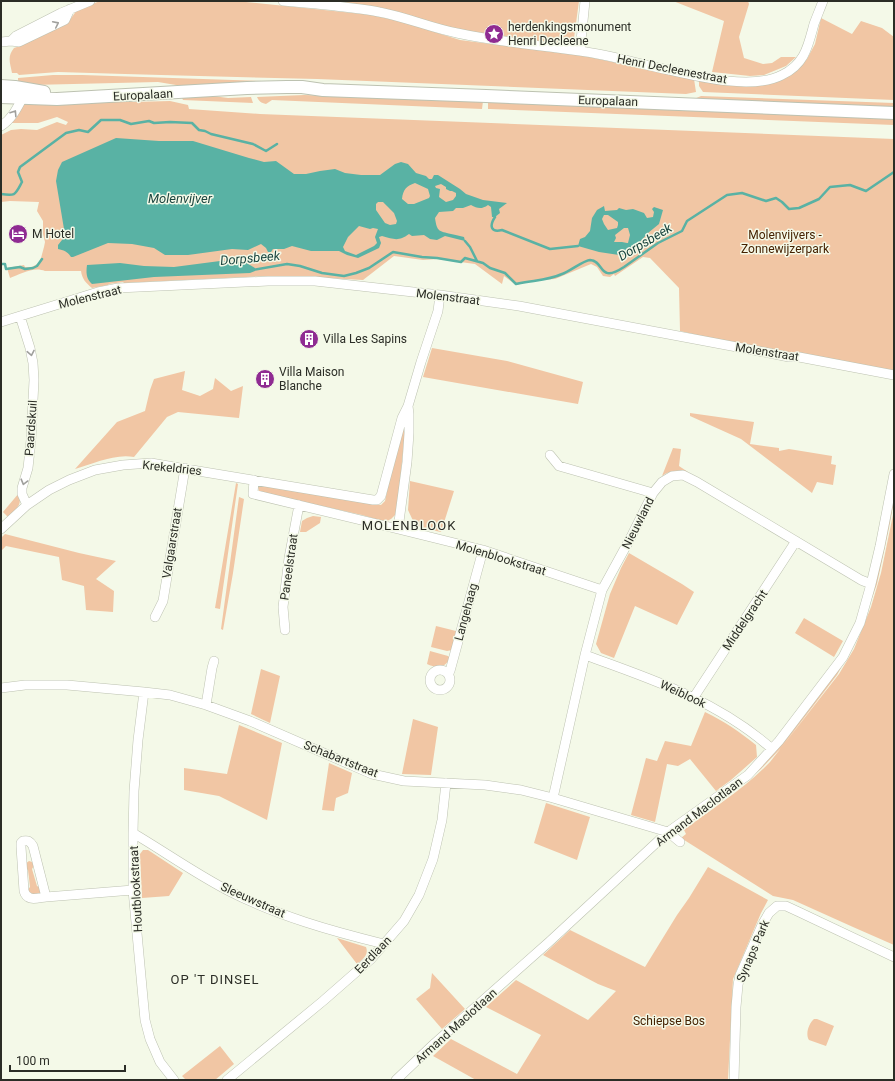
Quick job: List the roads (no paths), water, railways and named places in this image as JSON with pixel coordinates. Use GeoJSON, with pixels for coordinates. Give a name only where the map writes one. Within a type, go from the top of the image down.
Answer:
{"type":"FeatureCollection","features":[{"type":"Feature","properties":{"kind":"main road","name":"Europalaan"},"geometry":{"type":"LineString","coordinates":[[1,86],[16,87],[82,98]]}},
{"type":"Feature","properties":{"kind":"main road","name":"Europalaan"},"geometry":{"type":"LineString","coordinates":[[1,97],[57,99],[288,87],[323,90],[894,113]]}},
{"type":"Feature","properties":{"kind":"street"},"geometry":{"type":"LineString","coordinates":[[1,42],[11,41],[16,36],[70,9],[90,1]]}},
{"type":"Feature","properties":{"kind":"street","name":"Henri Decleenestraat"},"geometry":{"type":"LineString","coordinates":[[283,1],[378,12],[457,33],[489,39],[580,51],[712,80],[751,81],[763,81],[781,76],[789,71],[804,56],[823,1]]}},
{"type":"Feature","properties":{"kind":"street"},"geometry":{"type":"LineString","coordinates":[[580,51],[585,1]]}},
{"type":"Feature","properties":{"kind":"street"},"geometry":{"type":"LineString","coordinates":[[1,126],[10,120],[23,97]]}},
{"type":"Feature","properties":{"kind":"street","name":"Molenstraat"},"geometry":{"type":"LineString","coordinates":[[1,322],[98,292],[132,287],[268,281],[315,282],[440,295],[543,310],[789,357],[799,357],[894,375]]}},
{"type":"Feature","properties":{"kind":"street"},"geometry":{"type":"LineString","coordinates":[[254,480],[253,494],[398,529],[408,462],[408,406],[438,311],[440,295]]}},
{"type":"Feature","properties":{"kind":"street","name":"Paardskuil"},"geometry":{"type":"LineString","coordinates":[[20,316],[30,348],[34,380],[28,468],[22,488],[22,494],[27,505]]}},
{"type":"Feature","properties":{"kind":"street","name":"Krekeldries"},"geometry":{"type":"LineString","coordinates":[[27,505],[49,490],[95,470],[123,465],[151,463],[377,500],[381,496],[402,418],[408,406]]}},
{"type":"Feature","properties":{"kind":"street"},"geometry":{"type":"LineString","coordinates":[[550,455],[559,466],[653,493]]}},
{"type":"Feature","properties":{"kind":"street","name":"Valgaarstraat"},"geometry":{"type":"LineString","coordinates":[[155,617],[163,601],[185,468]]}},
{"type":"Feature","properties":{"kind":"street","name":"Armand Maclotlaan"},"geometry":{"type":"LineString","coordinates":[[396,1080],[668,832],[748,775],[772,749],[843,657],[860,623],[880,546],[894,474]]}},
{"type":"Feature","properties":{"kind":"street","name":"Nieuwland"},"geometry":{"type":"LineString","coordinates":[[554,798],[585,655],[602,590],[653,493],[662,482],[672,476],[683,476],[697,482],[861,580],[871,584]]}},
{"type":"Feature","properties":{"kind":"street"},"geometry":{"type":"LineString","coordinates":[[1,529],[27,505]]}},
{"type":"Feature","properties":{"kind":"street","name":"Paneelstraat"},"geometry":{"type":"LineString","coordinates":[[285,630],[283,607],[298,505]]}},
{"type":"Feature","properties":{"kind":"street","name":"Molenblookstraat"},"geometry":{"type":"LineString","coordinates":[[398,529],[483,550],[602,590]]}},
{"type":"Feature","properties":{"kind":"street","name":"Middelgracht"},"geometry":{"type":"LineString","coordinates":[[694,697],[796,541]]}},
{"type":"Feature","properties":{"kind":"street","name":"Langehaag"},"geometry":{"type":"LineString","coordinates":[[447,673],[450,671],[483,550]]}},
{"type":"Feature","properties":{"kind":"street","name":"Weiblook"},"geometry":{"type":"LineString","coordinates":[[585,655],[652,679],[694,697],[744,727],[772,749]]}},
{"type":"Feature","properties":{"kind":"street"},"geometry":{"type":"LineString","coordinates":[[206,705],[214,661]]}},
{"type":"Feature","properties":{"kind":"street","name":"Schabartstraat"},"geometry":{"type":"LineString","coordinates":[[1,688],[25,685],[67,685],[170,695],[206,705],[250,721],[372,774],[404,781],[485,785],[520,790],[554,798],[668,832],[680,842]]}},
{"type":"Feature","properties":{"kind":"street","name":"Houtblookstraat"},"geometry":{"type":"LineString","coordinates":[[144,692],[134,791],[134,890],[145,1020],[150,1039],[160,1062],[174,1080]]}},
{"type":"Feature","properties":{"kind":"street","name":"Eerdlaan"},"geometry":{"type":"LineString","coordinates":[[227,1080],[367,964],[404,922],[419,895],[433,859],[442,820],[446,783]]}},
{"type":"Feature","properties":{"kind":"street","name":"Sleeuwstraat"},"geometry":{"type":"LineString","coordinates":[[133,833],[195,872],[236,895],[316,926],[384,944]]}},
{"type":"Feature","properties":{"kind":"street"},"geometry":{"type":"LineString","coordinates":[[46,897],[31,842],[28,840],[23,841],[21,843],[24,891],[27,898],[31,899],[134,890]]}},
{"type":"Feature","properties":{"kind":"street"},"geometry":{"type":"LineString","coordinates":[[22,855],[35,853]]}},
{"type":"Feature","properties":{"kind":"street","name":"Synaps Park"},"geometry":{"type":"LineString","coordinates":[[734,1080],[736,1007],[740,975],[762,925],[776,904],[786,906],[894,957]]}},
{"type":"Feature","properties":{"kind":"water","name":"Molenvijver"},"geometry":{"type":"Polygon","coordinates":[[[116,138],[159,141],[193,141],[264,162],[276,161],[294,174],[306,174],[335,169],[345,173],[380,175],[395,164],[401,162],[408,164],[416,173],[426,176],[429,179],[432,179],[434,175],[438,175],[466,194],[483,200],[507,203],[499,209],[500,213],[495,217],[492,217],[491,207],[488,205],[483,208],[479,208],[471,205],[463,208],[456,208],[453,211],[439,212],[435,218],[439,230],[464,237],[465,241],[445,236],[437,240],[430,239],[424,235],[412,236],[409,234],[399,239],[382,236],[379,237],[381,243],[379,248],[358,258],[339,251],[311,251],[292,246],[284,249],[273,249],[271,252],[268,252],[261,244],[248,250],[232,249],[188,255],[165,255],[154,248],[132,244],[108,243],[71,257],[66,252],[58,249],[58,245],[62,240],[64,229],[56,181],[58,170],[62,162],[116,138]],[[415,183],[407,187],[402,196],[402,199],[408,204],[414,204],[429,198],[430,196],[428,189],[415,183]],[[441,184],[435,186],[436,188],[440,189],[439,197],[446,202],[453,200],[456,196],[456,193],[446,189],[446,187],[441,184]],[[378,202],[376,204],[376,210],[385,223],[390,225],[396,224],[397,221],[394,213],[383,202],[378,202]],[[359,226],[348,237],[343,247],[345,251],[356,255],[377,243],[375,237],[378,229],[370,229],[359,226]]]}},
{"type":"Feature","properties":{"kind":"water"},"geometry":{"type":"Polygon","coordinates":[[[604,206],[605,211],[617,210],[619,208],[626,210],[633,209],[644,213],[647,218],[653,217],[654,212],[652,209],[654,207],[663,210],[659,224],[627,254],[619,255],[599,252],[578,246],[580,239],[585,237],[590,231],[592,218],[597,210],[604,206]],[[604,215],[602,219],[608,230],[617,228],[618,222],[608,215],[604,215]],[[624,228],[615,235],[616,238],[614,242],[628,243],[630,235],[628,228],[624,228]]]}},
{"type":"Feature","properties":{"kind":"water"},"geometry":{"type":"Polygon","coordinates":[[[220,261],[245,262],[255,268],[255,271],[250,273],[154,277],[92,284],[87,273],[87,265],[120,263],[144,266],[174,267],[220,261]]]}},
{"type":"Feature","properties":{"kind":"waterway"},"geometry":{"type":"LineString","coordinates":[[1,194],[12,195],[16,192],[22,182],[18,172],[20,167],[66,133],[79,130],[88,132],[101,120],[120,120],[131,124],[149,121],[154,123],[192,123],[199,130],[253,144],[266,151],[277,144]]}},
{"type":"Feature","properties":{"kind":"waterway","name":"Dorpsbeek"},"geometry":{"type":"LineString","coordinates":[[252,270],[287,264],[300,266],[322,273],[344,276],[369,268],[393,252],[461,262],[465,258],[483,263],[490,268],[505,273],[516,284],[556,276],[590,260],[595,261],[606,273],[610,273],[616,272],[658,243],[682,231],[687,221],[727,195],[742,193],[766,201],[776,198],[789,209],[799,208],[819,199],[830,187],[850,185],[866,191],[894,172]]}},
{"type":"Feature","properties":{"kind":"waterway"},"geometry":{"type":"LineString","coordinates":[[495,217],[492,223],[493,230],[502,230],[550,249],[578,246]]}},
{"type":"Feature","properties":{"kind":"waterway"},"geometry":{"type":"LineString","coordinates":[[465,241],[470,247],[477,261]]}},
{"type":"Feature","properties":{"kind":"waterway","name":"Dorpsbeek"},"geometry":{"type":"LineString","coordinates":[[1,264],[5,264],[6,269],[20,267],[25,269],[37,266],[42,259]]}},
{"type":"Feature","properties":{"kind":"place","name":"herdenkingsmonument Henri Decleene"},"geometry":{"type":"Point","coordinates":[494,34]}},
{"type":"Feature","properties":{"kind":"place","name":"M Hotel"},"geometry":{"type":"Point","coordinates":[18,234]}},
{"type":"Feature","properties":{"kind":"place","name":"Villa Les Sapins"},"geometry":{"type":"Point","coordinates":[309,339]}},
{"type":"Feature","properties":{"kind":"place","name":"Villa Maison Blanche"},"geometry":{"type":"Point","coordinates":[265,379]}},
{"type":"Feature","properties":{"kind":"district","name":"MOLENBLOOK"},"geometry":{"type":"Point","coordinates":[409,525]}},
{"type":"Feature","properties":{"kind":"district","name":"OP 'T DINSEL"},"geometry":{"type":"Point","coordinates":[215,979]}},
{"type":"Feature","properties":{"kind":"park label","name":"Molenvijvers - Zonnewijzerpark"},"geometry":{"type":"Point","coordinates":[785,242]}},
{"type":"Feature","properties":{"kind":"park label","name":"Schiepse Bos"},"geometry":{"type":"Point","coordinates":[669,1021]}}]}
